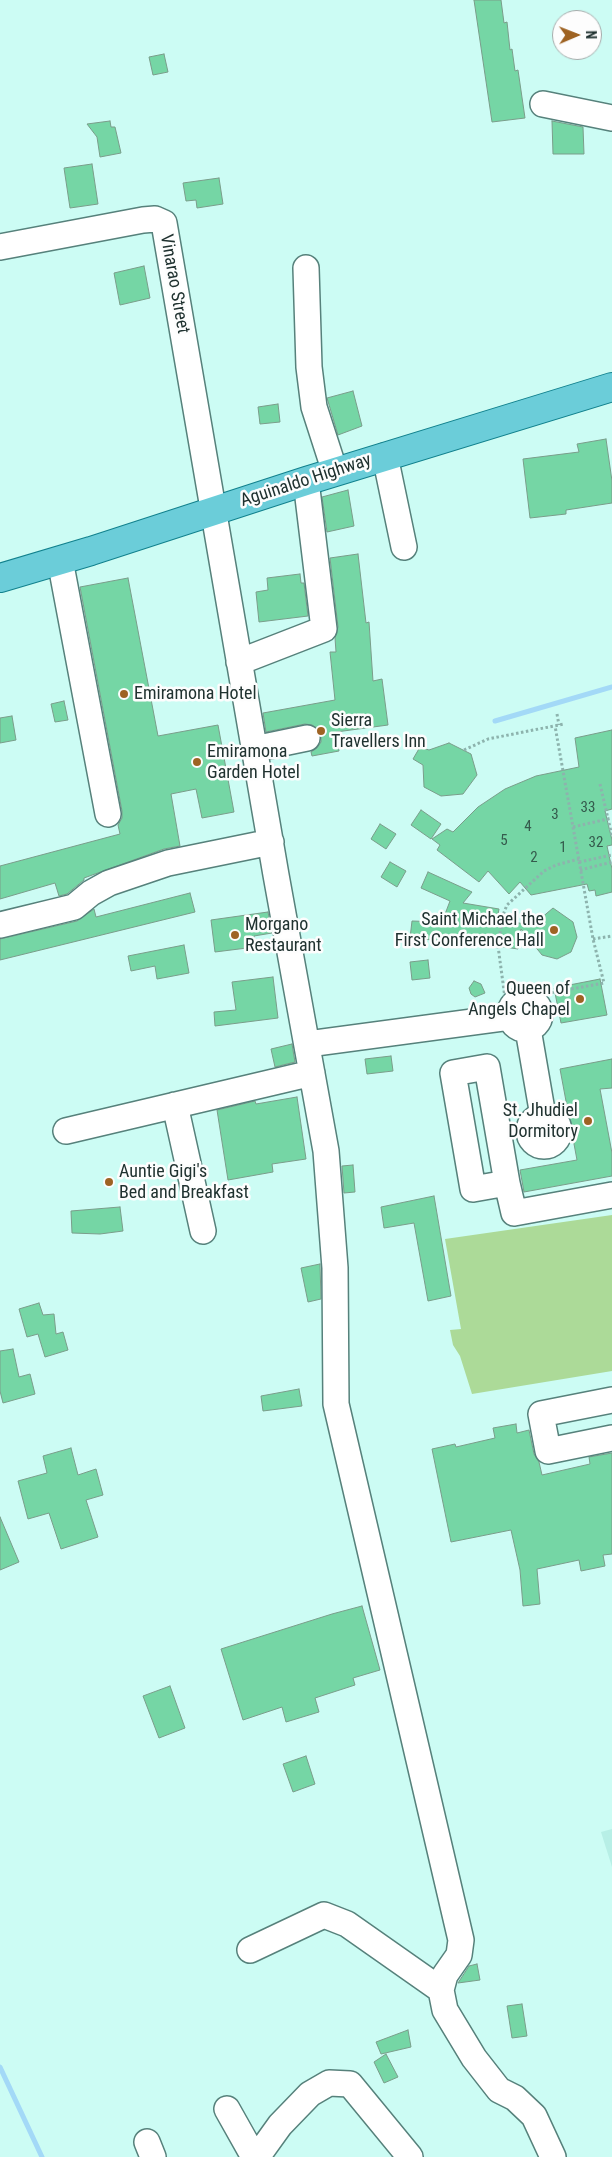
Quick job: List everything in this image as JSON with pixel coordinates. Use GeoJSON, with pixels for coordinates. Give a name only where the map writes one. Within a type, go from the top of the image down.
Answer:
{"type":"FeatureCollection","features":[{"type":"Feature","properties":{"kind":"main road","name":"Aguinaldo Highway"},"geometry":{"type":"LineString","coordinates":[[0,578],[385,456],[612,387]]}},
{"type":"Feature","properties":{"kind":"street"},"geometry":{"type":"LineString","coordinates":[[543,104],[612,118]]}},
{"type":"Feature","properties":{"kind":"street","name":"Vinarao Street"},"geometry":{"type":"LineString","coordinates":[[0,247],[142,220],[155,219],[164,224],[213,511]]}},
{"type":"Feature","properties":{"kind":"street"},"geometry":{"type":"LineString","coordinates":[[306,268],[309,367],[314,408],[334,472]]}},
{"type":"Feature","properties":{"kind":"street"},"geometry":{"type":"LineString","coordinates":[[385,456],[404,547]]}},
{"type":"Feature","properties":{"kind":"street"},"geometry":{"type":"LineString","coordinates":[[240,662],[324,629],[306,481]]}},
{"type":"Feature","properties":{"kind":"street"},"geometry":{"type":"LineString","coordinates":[[213,511],[326,1151],[334,1259],[336,1404],[461,1940],[459,1955],[445,1975],[441,1990],[445,2010],[474,2058],[499,2090],[515,2098],[534,2116],[553,2157]]}},
{"type":"Feature","properties":{"kind":"street"},"geometry":{"type":"LineString","coordinates":[[60,560],[108,814]]}},
{"type":"Feature","properties":{"kind":"street"},"geometry":{"type":"LineString","coordinates":[[254,749],[307,738]]}},
{"type":"Feature","properties":{"kind":"street"},"geometry":{"type":"LineString","coordinates":[[0,925],[74,907],[91,892],[108,883],[168,863],[271,842]]}},
{"type":"Feature","properties":{"kind":"street"},"geometry":{"type":"LineString","coordinates":[[308,1044],[521,1018],[536,1124],[500,1140]]}},
{"type":"Feature","properties":{"kind":"street"},"geometry":{"type":"LineString","coordinates":[[507,1183],[473,1189],[453,1073],[487,1067],[514,1213],[612,1195]]}},
{"type":"Feature","properties":{"kind":"street"},"geometry":{"type":"LineString","coordinates":[[66,1131],[312,1072]]}},
{"type":"Feature","properties":{"kind":"street"},"geometry":{"type":"LineString","coordinates":[[175,1105],[203,1231]]}},
{"type":"Feature","properties":{"kind":"street"},"geometry":{"type":"LineString","coordinates":[[612,1400],[540,1414],[548,1451],[612,1438]]}},
{"type":"Feature","properties":{"kind":"street"},"geometry":{"type":"LineString","coordinates":[[250,1950],[324,1915],[347,1924],[441,1990]]}},
{"type":"Feature","properties":{"kind":"street"},"geometry":{"type":"LineString","coordinates":[[228,2109],[256,2157],[280,2125],[310,2094],[329,2083],[350,2084],[410,2157]]}},
{"type":"Feature","properties":{"kind":"path"},"geometry":{"type":"LineString","coordinates":[[557,714],[557,725],[579,860],[580,870],[593,939],[604,983],[544,994],[547,1009],[521,1018],[498,946],[503,915],[507,904],[544,871],[556,865],[579,860],[612,855]]}},
{"type":"Feature","properties":{"kind":"path"},"geometry":{"type":"LineString","coordinates":[[464,750],[488,739],[564,724]]}},
{"type":"Feature","properties":{"kind":"path"},"geometry":{"type":"LineString","coordinates":[[600,784],[610,819],[612,836]]}},
{"type":"Feature","properties":{"kind":"path"},"geometry":{"type":"LineString","coordinates":[[573,827],[610,819]]}},
{"type":"Feature","properties":{"kind":"path"},"geometry":{"type":"LineString","coordinates":[[580,870],[612,862]]}},
{"type":"Feature","properties":{"kind":"path"},"geometry":{"type":"LineString","coordinates":[[593,939],[612,936]]}},
{"type":"Feature","properties":{"kind":"shaded area"},"geometry":{"type":"Polygon","coordinates":[[[612,1829],[612,1867],[601,1832],[612,1829]]]}},
{"type":"Feature","properties":{"kind":"green space"},"geometry":{"type":"Polygon","coordinates":[[[612,1215],[612,1371],[472,1394],[460,1356],[453,1345],[450,1330],[461,1329],[445,1239],[612,1215]]]}},
{"type":"Feature","properties":{"kind":"building"},"geometry":{"type":"Polygon","coordinates":[[[474,0],[501,0],[504,23],[507,22],[510,50],[512,49],[515,71],[518,70],[525,118],[492,122],[474,0]]]}},
{"type":"Feature","properties":{"kind":"building"},"geometry":{"type":"Polygon","coordinates":[[[164,54],[168,72],[153,75],[149,57],[164,54]]]}},
{"type":"Feature","properties":{"kind":"building"},"geometry":{"type":"Polygon","coordinates":[[[110,121],[111,127],[115,127],[121,153],[100,157],[97,137],[87,124],[110,121]]]}},
{"type":"Feature","properties":{"kind":"building"},"geometry":{"type":"Polygon","coordinates":[[[552,121],[583,127],[584,154],[553,154],[552,121]]]}},
{"type":"Feature","properties":{"kind":"building"},"geometry":{"type":"Polygon","coordinates":[[[92,164],[98,204],[70,208],[64,168],[92,164]]]}},
{"type":"Feature","properties":{"kind":"building"},"geometry":{"type":"Polygon","coordinates":[[[219,178],[223,204],[197,208],[196,200],[186,201],[183,183],[219,178]]]}},
{"type":"Feature","properties":{"kind":"building"},"geometry":{"type":"Polygon","coordinates":[[[144,266],[150,298],[120,305],[114,273],[144,266]]]}},
{"type":"Feature","properties":{"kind":"building"},"geometry":{"type":"Polygon","coordinates":[[[353,391],[362,426],[338,435],[327,398],[353,391]]]}},
{"type":"Feature","properties":{"kind":"building"},"geometry":{"type":"Polygon","coordinates":[[[278,404],[280,422],[260,424],[258,407],[278,404]]]}},
{"type":"Feature","properties":{"kind":"building"},"geometry":{"type":"Polygon","coordinates":[[[606,439],[612,481],[612,503],[566,510],[566,514],[530,518],[523,459],[579,452],[577,444],[606,439]]]}},
{"type":"Feature","properties":{"kind":"building"},"geometry":{"type":"Polygon","coordinates":[[[348,490],[354,526],[327,532],[322,497],[348,490]]]}},
{"type":"Feature","properties":{"kind":"building"},"geometry":{"type":"Polygon","coordinates":[[[358,554],[366,623],[369,622],[373,681],[382,679],[388,725],[336,732],[339,751],[312,756],[311,752],[321,742],[321,735],[317,728],[305,724],[266,732],[263,713],[335,700],[330,652],[336,652],[335,638],[338,627],[330,558],[358,554]]]}},
{"type":"Feature","properties":{"kind":"building"},"geometry":{"type":"Polygon","coordinates":[[[300,574],[301,583],[304,583],[308,616],[259,622],[256,592],[268,590],[267,578],[300,574]]]}},
{"type":"Feature","properties":{"kind":"building"},"geometry":{"type":"Polygon","coordinates":[[[128,578],[158,736],[218,725],[234,812],[202,818],[196,789],[171,794],[180,846],[164,849],[84,878],[67,894],[59,896],[55,883],[0,899],[0,866],[120,834],[118,825],[122,818],[122,811],[80,587],[128,578]]]}},
{"type":"Feature","properties":{"kind":"building"},"geometry":{"type":"Polygon","coordinates":[[[64,701],[68,720],[55,722],[51,704],[64,701]]]}},
{"type":"Feature","properties":{"kind":"building"},"geometry":{"type":"Polygon","coordinates":[[[12,716],[16,740],[0,743],[0,718],[12,716]]]}},
{"type":"Feature","properties":{"kind":"building"},"geometry":{"type":"Polygon","coordinates":[[[612,730],[612,809],[605,811],[612,840],[612,845],[607,846],[612,869],[612,892],[596,896],[595,890],[589,891],[587,884],[531,895],[520,882],[509,894],[488,871],[479,882],[437,850],[440,845],[432,839],[447,829],[453,832],[478,807],[505,789],[536,776],[579,767],[575,738],[612,730]]]}},
{"type":"Feature","properties":{"kind":"building"},"geometry":{"type":"Polygon","coordinates":[[[449,743],[471,754],[477,775],[463,794],[441,796],[424,787],[423,765],[413,759],[420,747],[429,750],[449,743]]]}},
{"type":"Feature","properties":{"kind":"building"},"geometry":{"type":"Polygon","coordinates":[[[421,810],[441,824],[431,839],[411,825],[421,810]]]}},
{"type":"Feature","properties":{"kind":"building"},"geometry":{"type":"Polygon","coordinates":[[[380,824],[396,834],[386,849],[371,839],[380,824]]]}},
{"type":"Feature","properties":{"kind":"building"},"geometry":{"type":"Polygon","coordinates":[[[390,862],[406,871],[397,887],[381,877],[390,862]]]}},
{"type":"Feature","properties":{"kind":"building"},"geometry":{"type":"Polygon","coordinates":[[[428,872],[472,892],[463,903],[499,909],[497,920],[533,925],[553,908],[573,922],[577,937],[571,952],[557,959],[542,955],[521,929],[518,949],[410,938],[412,921],[442,922],[450,901],[421,888],[428,872]]]}},
{"type":"Feature","properties":{"kind":"building"},"geometry":{"type":"Polygon","coordinates":[[[190,893],[195,912],[0,960],[0,939],[77,921],[94,909],[96,917],[190,893]]]}},
{"type":"Feature","properties":{"kind":"building"},"geometry":{"type":"Polygon","coordinates":[[[268,912],[272,933],[254,936],[255,947],[215,952],[211,920],[268,912]]]}},
{"type":"Feature","properties":{"kind":"building"},"geometry":{"type":"Polygon","coordinates":[[[184,945],[189,973],[157,979],[155,966],[131,971],[128,956],[184,945]]]}},
{"type":"Feature","properties":{"kind":"building"},"geometry":{"type":"Polygon","coordinates":[[[428,960],[430,978],[412,980],[410,962],[428,960]]]}},
{"type":"Feature","properties":{"kind":"building"},"geometry":{"type":"Polygon","coordinates":[[[273,977],[278,1018],[215,1026],[214,1012],[236,1010],[232,982],[273,977]]]}},
{"type":"Feature","properties":{"kind":"building","name":"Queen of Angels Chapel"},"geometry":{"type":"Polygon","coordinates":[[[600,979],[607,1015],[561,1023],[554,988],[600,979]]]}},
{"type":"Feature","properties":{"kind":"building"},"geometry":{"type":"Polygon","coordinates":[[[474,981],[481,984],[485,993],[475,997],[471,994],[469,988],[474,981]]]}},
{"type":"Feature","properties":{"kind":"building"},"geometry":{"type":"Polygon","coordinates":[[[292,1044],[295,1062],[275,1067],[271,1049],[292,1044]]]}},
{"type":"Feature","properties":{"kind":"building"},"geometry":{"type":"Polygon","coordinates":[[[391,1056],[393,1071],[367,1074],[365,1059],[391,1056]]]}},
{"type":"Feature","properties":{"kind":"building","name":"St. Jhudiel Dormitory"},"geometry":{"type":"Polygon","coordinates":[[[612,1059],[612,1088],[600,1089],[612,1153],[612,1176],[524,1192],[520,1170],[577,1160],[560,1069],[612,1059]]]}},
{"type":"Feature","properties":{"kind":"building"},"geometry":{"type":"Polygon","coordinates":[[[297,1097],[306,1159],[272,1164],[273,1172],[228,1180],[217,1110],[255,1101],[256,1104],[297,1097]]]}},
{"type":"Feature","properties":{"kind":"building"},"geometry":{"type":"Polygon","coordinates":[[[353,1165],[355,1192],[344,1193],[342,1166],[353,1165]]]}},
{"type":"Feature","properties":{"kind":"building"},"geometry":{"type":"Polygon","coordinates":[[[434,1196],[451,1296],[428,1301],[414,1223],[384,1228],[381,1207],[434,1196]]]}},
{"type":"Feature","properties":{"kind":"building"},"geometry":{"type":"Polygon","coordinates":[[[120,1207],[123,1231],[100,1234],[72,1233],[71,1211],[120,1207]]]}},
{"type":"Feature","properties":{"kind":"building"},"geometry":{"type":"Polygon","coordinates":[[[320,1264],[321,1299],[308,1302],[301,1268],[320,1264]]]}},
{"type":"Feature","properties":{"kind":"building"},"geometry":{"type":"Polygon","coordinates":[[[39,1303],[43,1315],[54,1314],[56,1334],[63,1332],[68,1350],[45,1357],[38,1334],[27,1337],[19,1309],[39,1303]]]}},
{"type":"Feature","properties":{"kind":"building"},"geometry":{"type":"Polygon","coordinates":[[[13,1349],[19,1377],[30,1374],[35,1394],[3,1403],[0,1391],[0,1351],[13,1349]]]}},
{"type":"Feature","properties":{"kind":"building"},"geometry":{"type":"Polygon","coordinates":[[[299,1389],[302,1406],[263,1411],[261,1396],[299,1389]]]}},
{"type":"Feature","properties":{"kind":"building"},"geometry":{"type":"Polygon","coordinates":[[[516,1424],[517,1433],[529,1430],[534,1454],[539,1462],[542,1475],[590,1464],[589,1457],[612,1453],[612,1554],[603,1555],[605,1566],[581,1571],[579,1560],[537,1569],[540,1604],[523,1606],[520,1570],[511,1530],[451,1542],[432,1449],[455,1444],[456,1447],[495,1438],[493,1428],[516,1424]]]}},
{"type":"Feature","properties":{"kind":"building"},"geometry":{"type":"Polygon","coordinates":[[[71,1448],[78,1475],[96,1469],[103,1495],[86,1500],[98,1537],[61,1549],[49,1513],[28,1519],[18,1481],[47,1473],[43,1456],[71,1448]]]}},
{"type":"Feature","properties":{"kind":"building"},"geometry":{"type":"Polygon","coordinates":[[[0,1517],[19,1562],[0,1570],[0,1517]]]}},
{"type":"Feature","properties":{"kind":"building"},"geometry":{"type":"Polygon","coordinates":[[[362,1606],[380,1670],[353,1678],[355,1685],[315,1698],[319,1712],[286,1722],[282,1707],[243,1720],[221,1649],[362,1606]]]}},
{"type":"Feature","properties":{"kind":"building"},"geometry":{"type":"Polygon","coordinates":[[[170,1686],[185,1728],[159,1738],[143,1696],[170,1686]]]}},
{"type":"Feature","properties":{"kind":"building"},"geometry":{"type":"Polygon","coordinates":[[[306,1756],[315,1784],[293,1792],[283,1764],[306,1756]]]}},
{"type":"Feature","properties":{"kind":"building"},"geometry":{"type":"Polygon","coordinates":[[[477,1964],[480,1980],[458,1983],[469,1966],[477,1964]]]}},
{"type":"Feature","properties":{"kind":"building"},"geometry":{"type":"Polygon","coordinates":[[[522,2004],[527,2036],[512,2038],[507,2006],[522,2004]]]}},
{"type":"Feature","properties":{"kind":"building"},"geometry":{"type":"Polygon","coordinates":[[[408,2030],[411,2047],[381,2054],[376,2042],[408,2030]]]}},
{"type":"Feature","properties":{"kind":"building"},"geometry":{"type":"Polygon","coordinates":[[[386,2054],[398,2077],[384,2083],[374,2062],[386,2054]]]}},
{"type":"Feature","properties":{"kind":"waterway"},"geometry":{"type":"LineString","coordinates":[[495,721],[612,687]]}},
{"type":"Feature","properties":{"kind":"waterway"},"geometry":{"type":"LineString","coordinates":[[0,2067],[42,2157]]}},
{"type":"Feature","properties":{"kind":"place","name":"Emiramona Hotel"},"geometry":{"type":"Point","coordinates":[124,694]}},
{"type":"Feature","properties":{"kind":"place","name":"Sierra Travellers Inn"},"geometry":{"type":"Point","coordinates":[321,731]}},
{"type":"Feature","properties":{"kind":"place","name":"Emiramona Garden Hotel"},"geometry":{"type":"Point","coordinates":[197,762]}},
{"type":"Feature","properties":{"kind":"place","name":"Saint Michael the First Conference Hall"},"geometry":{"type":"Point","coordinates":[554,930]}},
{"type":"Feature","properties":{"kind":"place","name":"Morgano Restaurant"},"geometry":{"type":"Point","coordinates":[235,935]}},
{"type":"Feature","properties":{"kind":"place","name":"Queen of Angels Chapel"},"geometry":{"type":"Point","coordinates":[580,999]}},
{"type":"Feature","properties":{"kind":"place","name":"St. Jhudiel Dormitory"},"geometry":{"type":"Point","coordinates":[588,1121]}},
{"type":"Feature","properties":{"kind":"place","name":"Auntie Gigi's Bed and Breakfast"},"geometry":{"type":"Point","coordinates":[109,1182]}}]}
